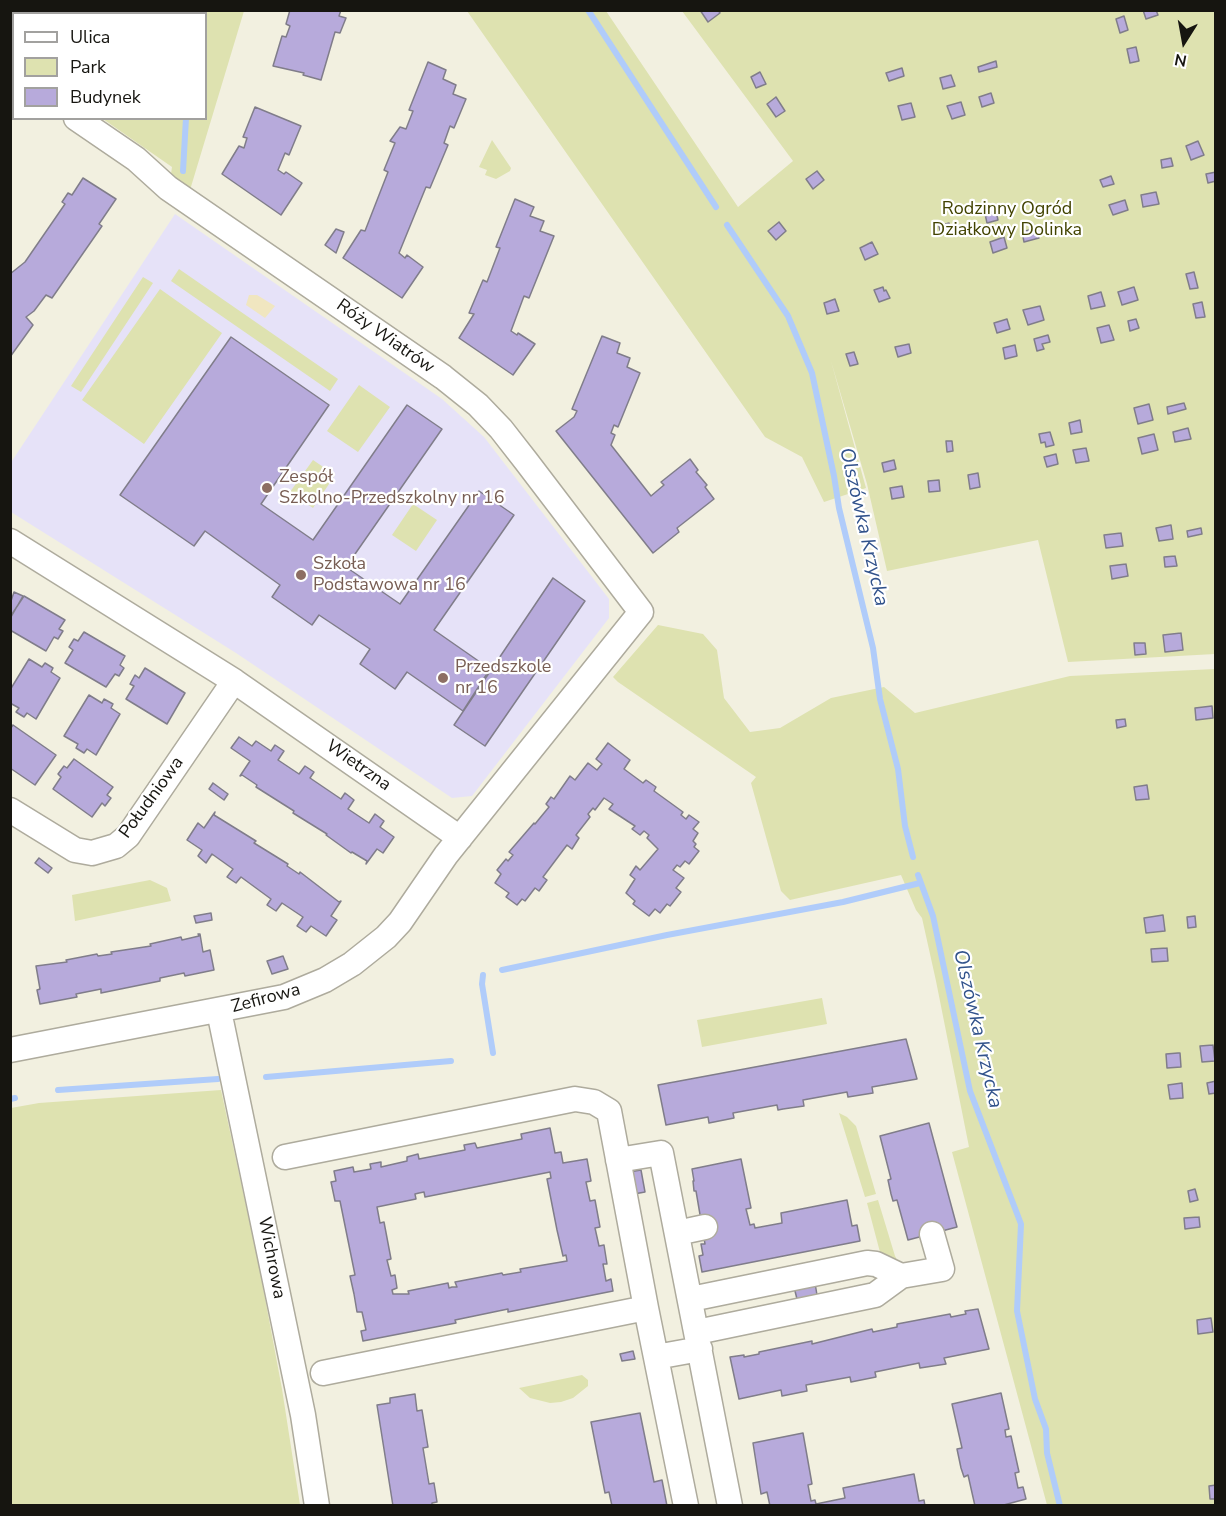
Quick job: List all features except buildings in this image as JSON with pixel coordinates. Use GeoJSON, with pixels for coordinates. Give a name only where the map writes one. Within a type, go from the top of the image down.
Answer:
{"type":"FeatureCollection","features":[{"type":"Feature","properties":{"kind":"street","name":"Róży Wiatrów"},"geometry":{"type":"LineString","coordinates":[[79,120],[136,159],[177,194],[443,377],[478,405],[513,445],[641,612],[460,838]]}},
{"type":"Feature","properties":{"kind":"street","name":"Wietrzna"},"geometry":{"type":"LineString","coordinates":[[10,541],[234,681],[460,838]]}},
{"type":"Feature","properties":{"kind":"street","name":"Południowa"},"geometry":{"type":"LineString","coordinates":[[10,810],[75,850],[92,853],[116,846],[128,836],[234,681]]}},
{"type":"Feature","properties":{"kind":"street","name":"Zefirowa"},"geometry":{"type":"LineString","coordinates":[[10,1050],[284,997],[325,980],[352,964],[386,937],[460,838]]}},
{"type":"Feature","properties":{"kind":"street","name":"Wichrowa"},"geometry":{"type":"LineString","coordinates":[[219,1011],[301,1406],[317,1506]]}},
{"type":"Feature","properties":{"kind":"street"},"geometry":{"type":"LineString","coordinates":[[285,1157],[575,1099],[594,1101],[609,1111],[686,1506]]}},
{"type":"Feature","properties":{"kind":"street"},"geometry":{"type":"LineString","coordinates":[[618,1160],[661,1153],[730,1506]]}},
{"type":"Feature","properties":{"kind":"street"},"geometry":{"type":"LineString","coordinates":[[677,1233],[705,1227]]}},
{"type":"Feature","properties":{"kind":"street"},"geometry":{"type":"LineString","coordinates":[[656,1357],[698,1341],[875,1295],[902,1276],[945,1269],[932,1234]]}},
{"type":"Feature","properties":{"kind":"street"},"geometry":{"type":"LineString","coordinates":[[691,1299],[867,1263],[876,1264],[902,1276]]}},
{"type":"Feature","properties":{"kind":"street"},"geometry":{"type":"LineString","coordinates":[[323,1373],[646,1308]]}},
{"type":"Feature","properties":{"kind":"shaded area","name":"Zespół Szkolno-Przedszkolny nr 16"},"geometry":{"type":"Polygon","coordinates":[[[175,214],[442,399],[484,437],[609,599],[609,618],[472,796],[452,798],[236,653],[11,512],[10,464],[175,214]]]}},
{"type":"Feature","properties":{"kind":"green space"},"geometry":{"type":"Polygon","coordinates":[[[91,10],[244,11],[190,190],[171,174],[172,167],[104,120],[207,120],[207,12],[90,12],[91,10]]]}},
{"type":"Feature","properties":{"kind":"green space","name":"Rodzinny Ogród Działkowy Dolinka"},"geometry":{"type":"Polygon","coordinates":[[[467,11],[606,11],[738,207],[793,161],[682,11],[1215,11],[1215,654],[1068,662],[1038,540],[887,571],[867,484],[831,361],[866,488],[824,502],[802,457],[765,437],[467,11]]]}},
{"type":"Feature","properties":{"kind":"green space"},"geometry":{"type":"Polygon","coordinates":[[[492,140],[511,168],[510,171],[496,179],[485,175],[487,170],[479,167],[492,140]]]}},
{"type":"Feature","properties":{"kind":"green space"},"geometry":{"type":"Polygon","coordinates":[[[179,269],[338,379],[330,391],[171,281],[179,269]]]}},
{"type":"Feature","properties":{"kind":"green space"},"geometry":{"type":"Polygon","coordinates":[[[143,277],[153,283],[81,392],[71,386],[143,277]]]}},
{"type":"Feature","properties":{"kind":"green space"},"geometry":{"type":"Polygon","coordinates":[[[160,289],[222,333],[144,444],[82,400],[160,289]]]}},
{"type":"Feature","properties":{"kind":"green space"},"geometry":{"type":"Polygon","coordinates":[[[359,385],[390,407],[358,452],[327,431],[359,385]]]}},
{"type":"Feature","properties":{"kind":"green space"},"geometry":{"type":"Polygon","coordinates":[[[313,460],[335,475],[313,508],[290,492],[313,460]]]}},
{"type":"Feature","properties":{"kind":"green space"},"geometry":{"type":"Polygon","coordinates":[[[413,504],[437,520],[416,551],[392,535],[413,504]]]}},
{"type":"Feature","properties":{"kind":"green space"},"geometry":{"type":"Polygon","coordinates":[[[658,625],[703,634],[717,650],[724,698],[750,732],[780,728],[831,698],[884,687],[915,713],[1070,676],[1215,669],[1215,1505],[1047,1505],[952,1152],[969,1147],[922,918],[916,910],[901,875],[790,900],[781,891],[751,783],[756,777],[613,677],[658,625]]]}},
{"type":"Feature","properties":{"kind":"green space"},"geometry":{"type":"Polygon","coordinates":[[[150,880],[167,888],[171,901],[75,921],[72,895],[150,880]]]}},
{"type":"Feature","properties":{"kind":"green space"},"geometry":{"type":"Polygon","coordinates":[[[822,998],[827,1024],[702,1047],[697,1020],[822,998]]]}},
{"type":"Feature","properties":{"kind":"green space"},"geometry":{"type":"Polygon","coordinates":[[[221,1090],[259,1266],[282,1389],[300,1505],[11,1505],[11,1108],[39,1103],[221,1090]]]}},
{"type":"Feature","properties":{"kind":"green space"},"geometry":{"type":"Polygon","coordinates":[[[839,1113],[856,1126],[876,1194],[865,1197],[839,1113]]]}},
{"type":"Feature","properties":{"kind":"green space"},"geometry":{"type":"Polygon","coordinates":[[[878,1200],[899,1263],[881,1256],[867,1203],[878,1200]]]}},
{"type":"Feature","properties":{"kind":"green space"},"geometry":{"type":"Polygon","coordinates":[[[582,1375],[588,1380],[588,1386],[573,1398],[561,1402],[550,1403],[530,1398],[519,1388],[582,1375]]]}},
{"type":"Feature","properties":{"kind":"sand"},"geometry":{"type":"Polygon","coordinates":[[[249,295],[257,295],[275,306],[265,318],[246,305],[249,295]]]}},
{"type":"Feature","properties":{"kind":"waterway","name":"Olszówka Krzycka"},"geometry":{"type":"LineString","coordinates":[[588,10],[716,207]]}},
{"type":"Feature","properties":{"kind":"waterway"},"geometry":{"type":"LineString","coordinates":[[183,171],[186,120]]}},
{"type":"Feature","properties":{"kind":"waterway","name":"Olszówka Krzycka"},"geometry":{"type":"LineString","coordinates":[[727,225],[788,316],[812,373],[839,508],[873,648],[880,699],[898,769],[905,826],[913,857]]}},
{"type":"Feature","properties":{"kind":"waterway","name":"Olszówka Krzycka"},"geometry":{"type":"LineString","coordinates":[[918,875],[933,916],[970,1091],[1021,1224],[1017,1311],[1035,1399],[1046,1429],[1047,1453],[1060,1506]]}},
{"type":"Feature","properties":{"kind":"waterway"},"geometry":{"type":"LineString","coordinates":[[502,970],[667,935],[843,902],[920,883]]}},
{"type":"Feature","properties":{"kind":"waterway"},"geometry":{"type":"LineString","coordinates":[[483,975],[482,984],[493,1053]]}},
{"type":"Feature","properties":{"kind":"waterway"},"geometry":{"type":"LineString","coordinates":[[266,1077],[451,1061]]}},
{"type":"Feature","properties":{"kind":"waterway"},"geometry":{"type":"LineString","coordinates":[[58,1090],[218,1079]]}},
{"type":"Feature","properties":{"kind":"waterway"},"geometry":{"type":"LineString","coordinates":[[10,1099],[15,1098]]}},
{"type":"Feature","properties":{"kind":"place","name":"Zespół Szkolno-Przedszkolny nr 16"},"geometry":{"type":"Point","coordinates":[267,488]}},
{"type":"Feature","properties":{"kind":"place","name":"Szkoła Podstawowa nr 16"},"geometry":{"type":"Point","coordinates":[301,575]}},
{"type":"Feature","properties":{"kind":"place","name":"Przedszkole nr 16"},"geometry":{"type":"Point","coordinates":[443,678]}}]}
